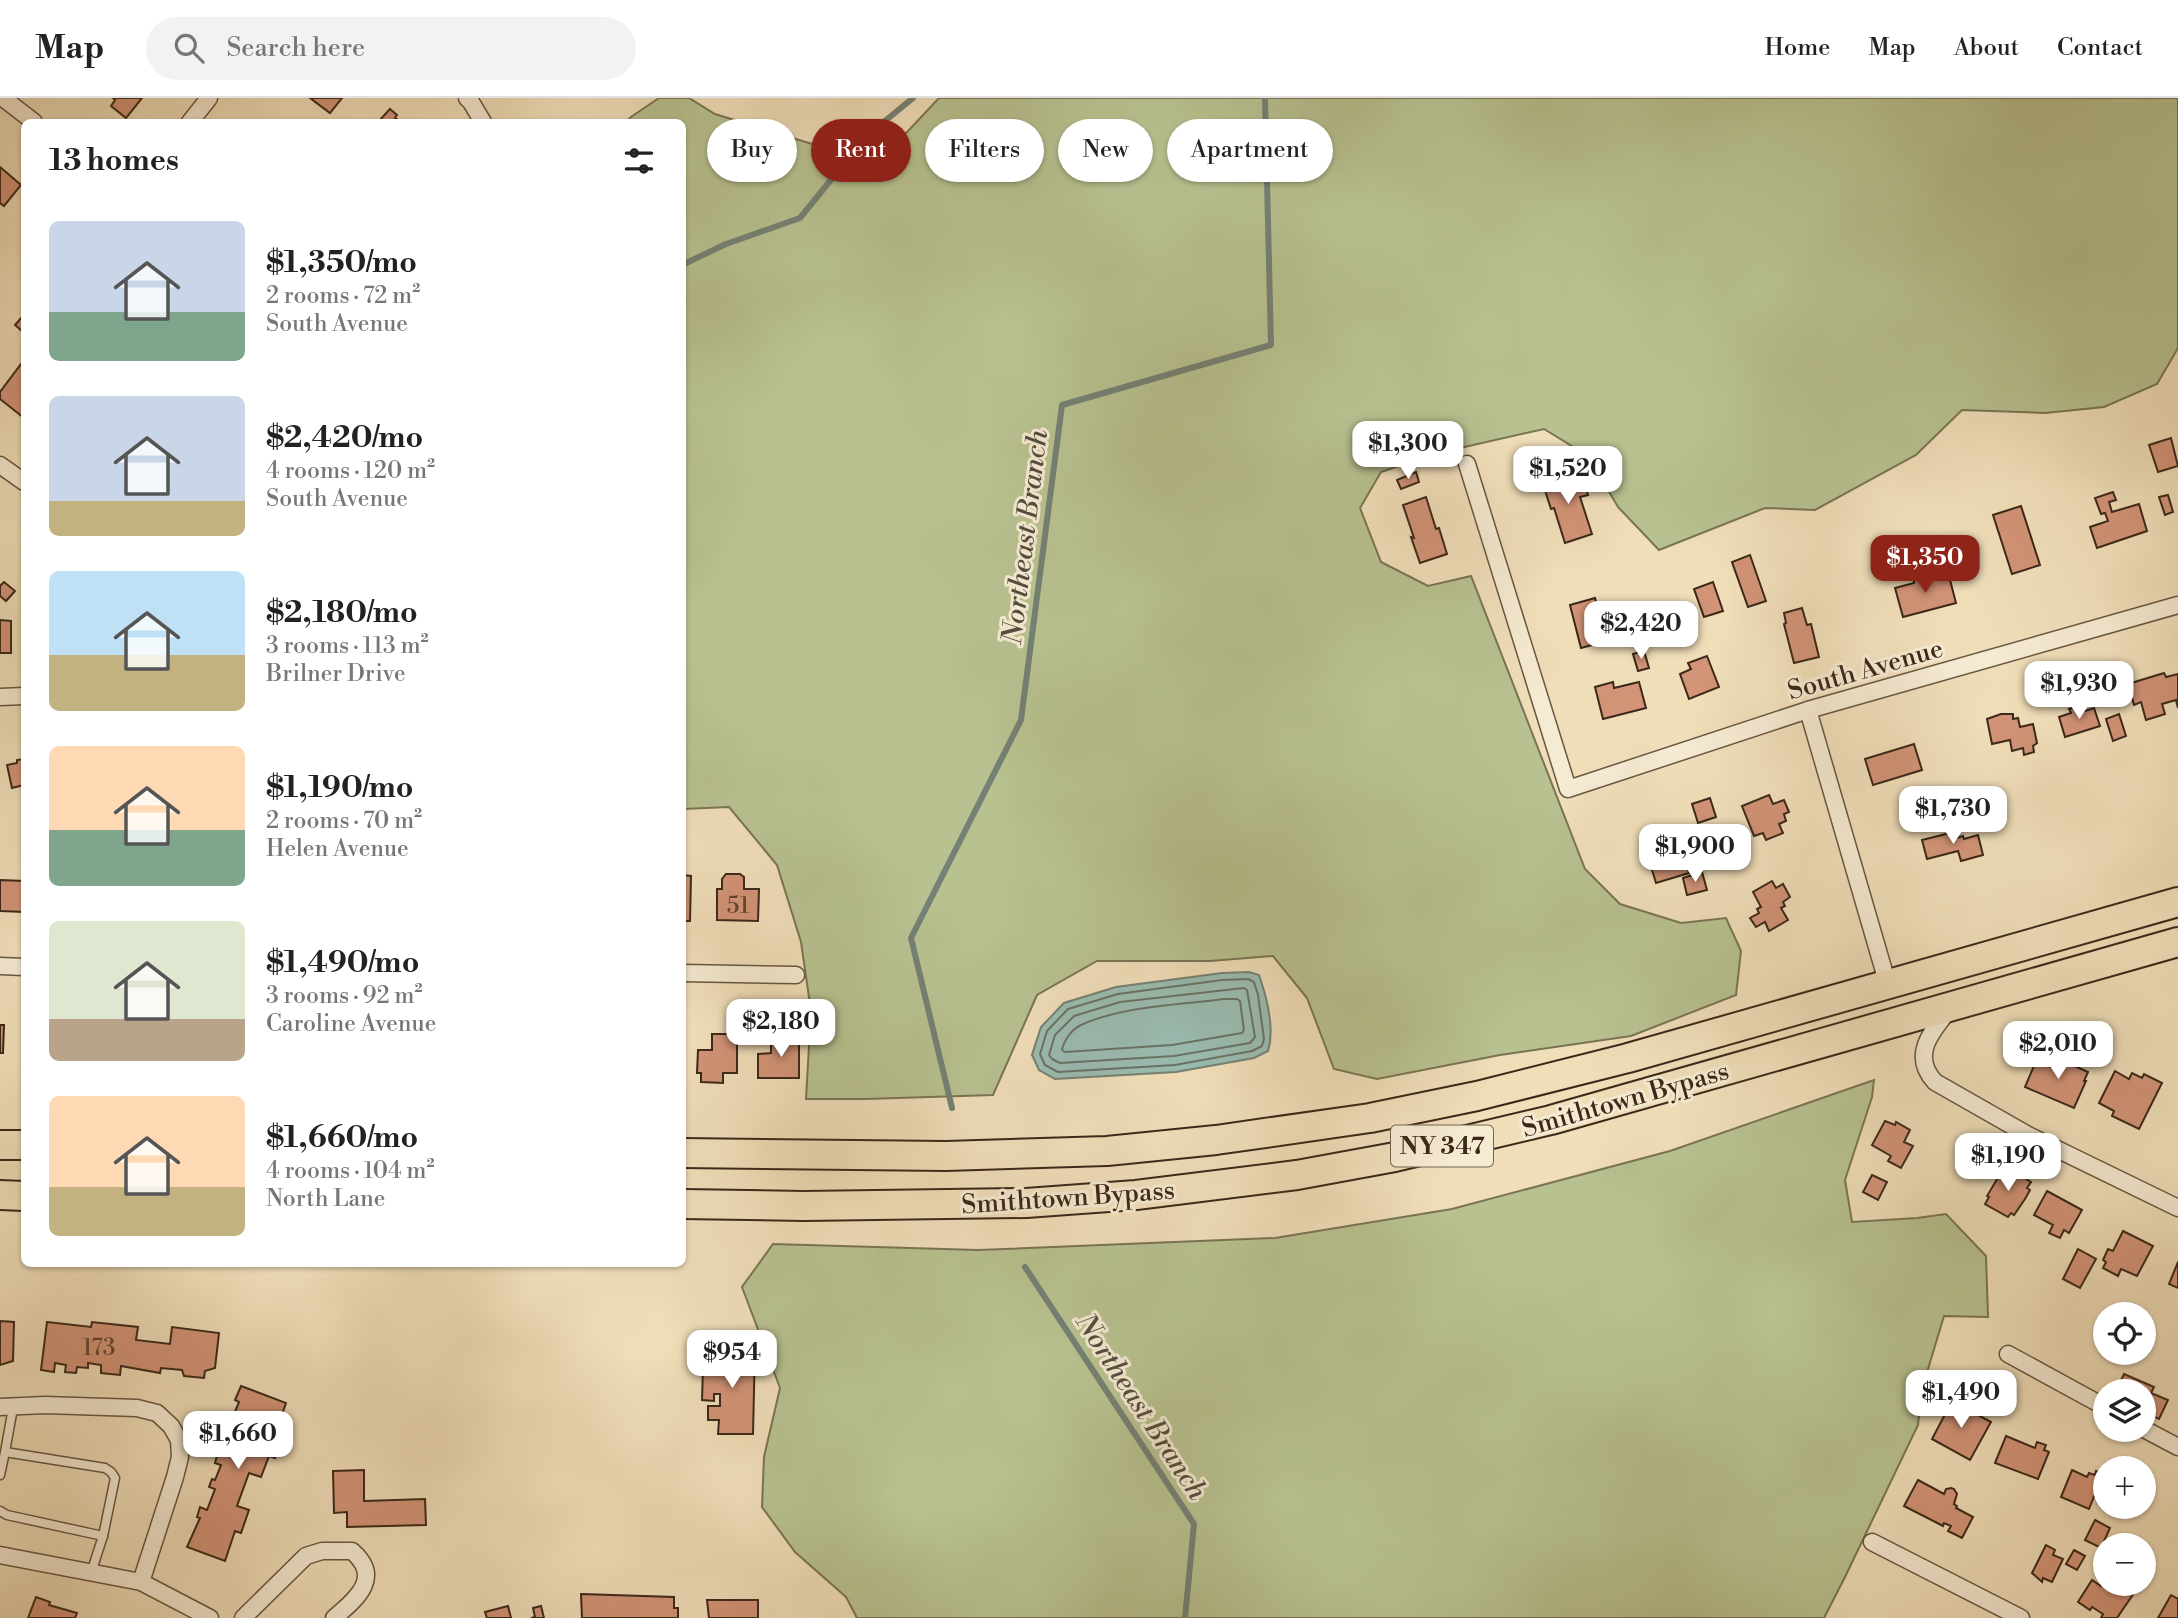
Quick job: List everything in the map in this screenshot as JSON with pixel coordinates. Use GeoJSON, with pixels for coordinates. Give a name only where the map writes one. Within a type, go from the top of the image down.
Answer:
{"type":"FeatureCollection","features":[{"type":"Feature","properties":{"kind":"highway","name":"Smithtown Bypass"},"geometry":{"type":"LineString","coordinates":[[686,1153],[946,1156],[1052,1153],[1161,1146],[1293,1130],[1415,1109],[1628,1058],[2178,902]]}},
{"type":"Feature","properties":{"kind":"highway","name":"Smithtown Bypass"},"geometry":{"type":"LineString","coordinates":[[686,1204],[1026,1203],[1136,1195],[1297,1175],[1395,1157],[1525,1127],[2178,942]]}},
{"type":"Feature","properties":{"kind":"highway"},"geometry":{"type":"LineString","coordinates":[[0,1145],[21,1145]]}},
{"type":"Feature","properties":{"kind":"highway"},"geometry":{"type":"LineString","coordinates":[[0,1195],[21,1196]]}},
{"type":"Feature","properties":{"kind":"street"},"geometry":{"type":"LineString","coordinates":[[3,98],[30,119]]}},
{"type":"Feature","properties":{"kind":"street"},"geometry":{"type":"LineString","coordinates":[[192,119],[209,98]]}},
{"type":"Feature","properties":{"kind":"street"},"geometry":{"type":"LineString","coordinates":[[467,98],[481,119]]}},
{"type":"Feature","properties":{"kind":"street","name":"South Avenue"},"geometry":{"type":"LineString","coordinates":[[1467,464],[1568,789],[1808,710],[2178,605]]}},
{"type":"Feature","properties":{"kind":"street"},"geometry":{"type":"LineString","coordinates":[[0,465],[21,480]]}},
{"type":"Feature","properties":{"kind":"street"},"geometry":{"type":"LineString","coordinates":[[0,697],[21,696]]}},
{"type":"Feature","properties":{"kind":"street"},"geometry":{"type":"LineString","coordinates":[[1808,710],[1888,985]]}},
{"type":"Feature","properties":{"kind":"street"},"geometry":{"type":"LineString","coordinates":[[0,966],[21,967]]}},
{"type":"Feature","properties":{"kind":"street"},"geometry":{"type":"LineString","coordinates":[[686,973],[796,975]]}},
{"type":"Feature","properties":{"kind":"street"},"geometry":{"type":"LineString","coordinates":[[1953,1006],[1935,1027],[1926,1043],[1927,1070],[1935,1082],[2028,1135],[2178,1208]]}},
{"type":"Feature","properties":{"kind":"street"},"geometry":{"type":"LineString","coordinates":[[2008,1354],[2093,1400]]}},
{"type":"Feature","properties":{"kind":"street"},"geometry":{"type":"LineString","coordinates":[[7,1407],[45,1405],[137,1408],[157,1413],[171,1426],[179,1440],[180,1457],[141,1582]]}},
{"type":"Feature","properties":{"kind":"street"},"geometry":{"type":"LineString","coordinates":[[2156,1435],[2178,1447]]}},
{"type":"Feature","properties":{"kind":"street"},"geometry":{"type":"LineString","coordinates":[[1872,1542],[2021,1618]]}},
{"type":"Feature","properties":{"kind":"street"},"geometry":{"type":"LineString","coordinates":[[243,1618],[306,1556],[322,1551],[352,1551],[364,1566],[364,1586],[360,1594],[334,1618]]}},
{"type":"Feature","properties":{"kind":"street"},"geometry":{"type":"LineString","coordinates":[[0,1555],[141,1582],[210,1618]]}},
{"type":"Feature","properties":{"kind":"lane"},"geometry":{"type":"LineString","coordinates":[[0,1475],[5,1452],[7,1407]]}},
{"type":"Feature","properties":{"kind":"lane"},"geometry":{"type":"LineString","coordinates":[[5,1452],[105,1468],[111,1472],[115,1478],[103,1536],[91,1573]]}},
{"type":"Feature","properties":{"kind":"lane"},"geometry":{"type":"LineString","coordinates":[[0,1511],[7,1515],[103,1536]]}},
{"type":"Feature","properties":{"kind":"green space"},"geometry":{"type":"Polygon","coordinates":[[[659,98],[689,98],[715,114],[731,119],[707,119],[707,182],[797,182],[797,139],[811,144],[811,182],[911,182],[911,128],[939,98],[2178,98],[2178,348],[2157,384],[2104,407],[2045,413],[1962,410],[1916,455],[1815,510],[1765,508],[1659,550],[1618,507],[1588,456],[1544,429],[1438,453],[1381,472],[1360,508],[1381,562],[1428,586],[1471,576],[1585,869],[1620,904],[1681,923],[1726,918],[1741,951],[1736,995],[1631,1036],[1500,1055],[1377,1079],[1334,1069],[1307,998],[1273,956],[1210,961],[1097,961],[1037,995],[993,1095],[806,1099],[811,1011],[801,942],[777,865],[729,807],[686,809],[686,119],[629,119],[659,98]]]}},
{"type":"Feature","properties":{"kind":"green space"},"geometry":{"type":"Polygon","coordinates":[[[1874,1080],[1872,1097],[1845,1180],[1852,1222],[1946,1214],[1986,1256],[1988,1317],[1944,1316],[1922,1389],[1918,1425],[1824,1618],[857,1618],[846,1597],[795,1552],[762,1507],[764,1457],[780,1388],[742,1287],[773,1244],[978,1250],[1275,1238],[1452,1209],[1670,1151],[1874,1080]]]}},
{"type":"Feature","properties":{"kind":"water"},"geometry":{"type":"Polygon","coordinates":[[[1249,972],[1259,975],[1267,1003],[1271,1033],[1268,1051],[1254,1058],[1176,1072],[1055,1079],[1039,1070],[1032,1055],[1041,1027],[1064,1003],[1116,987],[1249,972]]]}},
{"type":"Feature","properties":{"kind":"building"},"geometry":{"type":"Polygon","coordinates":[[[113,98],[142,98],[126,118],[111,106],[115,100],[113,98]]]}},
{"type":"Feature","properties":{"kind":"building"},"geometry":{"type":"Polygon","coordinates":[[[310,98],[342,98],[330,113],[310,98]]]}},
{"type":"Feature","properties":{"kind":"building"},"geometry":{"type":"Polygon","coordinates":[[[390,109],[397,115],[396,119],[381,119],[390,109]]]}},
{"type":"Feature","properties":{"kind":"building"},"geometry":{"type":"Polygon","coordinates":[[[0,167],[21,185],[4,206],[0,203],[0,167]]]}},
{"type":"Feature","properties":{"kind":"building"},"geometry":{"type":"Polygon","coordinates":[[[21,318],[21,330],[15,325],[21,318]]]}},
{"type":"Feature","properties":{"kind":"building"},"geometry":{"type":"Polygon","coordinates":[[[21,364],[21,416],[0,399],[0,392],[21,364]]]}},
{"type":"Feature","properties":{"kind":"building"},"geometry":{"type":"Polygon","coordinates":[[[2171,438],[2178,466],[2158,472],[2149,445],[2171,438]]]}},
{"type":"Feature","properties":{"kind":"building"},"geometry":{"type":"Polygon","coordinates":[[[1572,471],[1576,484],[1584,482],[1588,495],[1580,497],[1592,534],[1565,543],[1542,481],[1572,471]]]}},
{"type":"Feature","properties":{"kind":"building"},"geometry":{"type":"Polygon","coordinates":[[[1416,472],[1419,482],[1401,489],[1397,480],[1416,472]]]}},
{"type":"Feature","properties":{"kind":"building"},"geometry":{"type":"Polygon","coordinates":[[[2113,492],[2116,500],[2109,502],[2112,512],[2139,504],[2147,531],[2097,548],[2090,527],[2108,521],[2105,513],[2101,514],[2095,498],[2113,492]]]}},
{"type":"Feature","properties":{"kind":"building"},"geometry":{"type":"Polygon","coordinates":[[[2168,495],[2173,512],[2165,515],[2159,497],[2168,495]]]}},
{"type":"Feature","properties":{"kind":"building"},"geometry":{"type":"Polygon","coordinates":[[[1426,497],[1447,554],[1420,563],[1403,505],[1426,497]]]}},
{"type":"Feature","properties":{"kind":"building"},"geometry":{"type":"Polygon","coordinates":[[[2021,506],[2040,565],[2012,574],[1993,515],[2021,506]]]}},
{"type":"Feature","properties":{"kind":"building"},"geometry":{"type":"Polygon","coordinates":[[[1965,543],[1971,567],[1947,572],[1941,549],[1965,543]]]}},
{"type":"Feature","properties":{"kind":"building"},"geometry":{"type":"Polygon","coordinates":[[[1750,555],[1766,601],[1748,607],[1732,562],[1750,555]]]}},
{"type":"Feature","properties":{"kind":"building"},"geometry":{"type":"Polygon","coordinates":[[[1926,575],[1927,581],[1949,576],[1956,603],[1903,617],[1895,588],[1914,583],[1914,578],[1926,575]]]}},
{"type":"Feature","properties":{"kind":"building"},"geometry":{"type":"Polygon","coordinates":[[[4,582],[15,591],[6,601],[0,596],[0,586],[4,582]]]}},
{"type":"Feature","properties":{"kind":"building"},"geometry":{"type":"Polygon","coordinates":[[[1713,582],[1723,611],[1704,617],[1694,589],[1713,582]]]}},
{"type":"Feature","properties":{"kind":"building"},"geometry":{"type":"Polygon","coordinates":[[[1595,598],[1607,641],[1581,648],[1570,605],[1595,598]]]}},
{"type":"Feature","properties":{"kind":"building"},"geometry":{"type":"Polygon","coordinates":[[[1802,608],[1807,625],[1811,624],[1819,657],[1794,663],[1784,624],[1784,613],[1802,608]]]}},
{"type":"Feature","properties":{"kind":"building"},"geometry":{"type":"Polygon","coordinates":[[[0,620],[11,621],[11,653],[0,653],[0,620]]]}},
{"type":"Feature","properties":{"kind":"building"},"geometry":{"type":"Polygon","coordinates":[[[1644,651],[1649,668],[1638,671],[1633,654],[1644,651]]]}},
{"type":"Feature","properties":{"kind":"building"},"geometry":{"type":"Polygon","coordinates":[[[1707,656],[1719,687],[1689,699],[1680,674],[1691,669],[1688,663],[1707,656]]]}},
{"type":"Feature","properties":{"kind":"building"},"geometry":{"type":"Polygon","coordinates":[[[2164,673],[2166,677],[2178,674],[2178,708],[2176,700],[2162,704],[2165,714],[2146,720],[2141,702],[2134,705],[2128,684],[2164,673]]]}},
{"type":"Feature","properties":{"kind":"building"},"geometry":{"type":"Polygon","coordinates":[[[1613,682],[1614,688],[1639,682],[1646,708],[1603,719],[1595,687],[1613,682]]]}},
{"type":"Feature","properties":{"kind":"building"},"geometry":{"type":"Polygon","coordinates":[[[2083,705],[2085,711],[2094,708],[2100,726],[2065,737],[2059,717],[2071,713],[2069,709],[2083,705]]]}},
{"type":"Feature","properties":{"kind":"building"},"geometry":{"type":"Polygon","coordinates":[[[2001,714],[2013,714],[2013,719],[2018,718],[2020,727],[2033,724],[2037,743],[2033,746],[2034,752],[2024,755],[2023,748],[2012,751],[2010,740],[1992,744],[1987,719],[2001,714]]]}},
{"type":"Feature","properties":{"kind":"building"},"geometry":{"type":"Polygon","coordinates":[[[2119,714],[2126,736],[2113,741],[2106,719],[2119,714]]]}},
{"type":"Feature","properties":{"kind":"building"},"geometry":{"type":"Polygon","coordinates":[[[1914,744],[1922,770],[1873,785],[1865,759],[1914,744]]]}},
{"type":"Feature","properties":{"kind":"building"},"geometry":{"type":"Polygon","coordinates":[[[21,759],[21,786],[12,788],[7,765],[17,763],[17,760],[21,759]]]}},
{"type":"Feature","properties":{"kind":"building"},"geometry":{"type":"Polygon","coordinates":[[[1961,788],[1969,814],[1942,822],[1934,796],[1961,788]]]}},
{"type":"Feature","properties":{"kind":"building"},"geometry":{"type":"Polygon","coordinates":[[[1769,795],[1773,804],[1784,800],[1789,812],[1784,814],[1786,821],[1779,824],[1783,833],[1766,840],[1763,833],[1754,836],[1742,806],[1769,795]]]}},
{"type":"Feature","properties":{"kind":"building"},"geometry":{"type":"Polygon","coordinates":[[[1710,798],[1716,817],[1698,823],[1692,804],[1710,798]]]}},
{"type":"Feature","properties":{"kind":"building"},"geometry":{"type":"Polygon","coordinates":[[[1671,828],[1673,835],[1678,833],[1689,873],[1656,883],[1642,837],[1671,828]]]}},
{"type":"Feature","properties":{"kind":"building"},"geometry":{"type":"Polygon","coordinates":[[[1954,832],[1956,838],[1963,836],[1964,839],[1978,835],[1983,855],[1961,861],[1958,851],[1927,859],[1922,840],[1954,832]]]}},
{"type":"Feature","properties":{"kind":"building"},"geometry":{"type":"Polygon","coordinates":[[[1702,872],[1707,890],[1687,895],[1683,878],[1702,872]]]}},
{"type":"Feature","properties":{"kind":"building"},"geometry":{"type":"Polygon","coordinates":[[[726,874],[740,874],[744,877],[744,889],[759,889],[758,921],[717,920],[717,889],[722,889],[722,879],[726,874]]]}},
{"type":"Feature","properties":{"kind":"building"},"geometry":{"type":"Polygon","coordinates":[[[686,875],[691,876],[690,921],[686,921],[686,875]]]}},
{"type":"Feature","properties":{"kind":"building"},"geometry":{"type":"Polygon","coordinates":[[[0,880],[21,881],[21,912],[0,911],[0,880]]]}},
{"type":"Feature","properties":{"kind":"building"},"geometry":{"type":"Polygon","coordinates":[[[1772,881],[1776,888],[1783,884],[1790,897],[1783,902],[1785,906],[1781,908],[1788,920],[1769,931],[1765,922],[1756,927],[1750,918],[1759,913],[1757,909],[1761,907],[1753,892],[1772,881]]]}},
{"type":"Feature","properties":{"kind":"building"},"geometry":{"type":"Polygon","coordinates":[[[0,1025],[4,1025],[3,1053],[0,1053],[0,1025]]]}},
{"type":"Feature","properties":{"kind":"building"},"geometry":{"type":"Polygon","coordinates":[[[712,1034],[737,1034],[737,1073],[723,1073],[723,1083],[701,1082],[701,1073],[697,1073],[698,1050],[712,1050],[712,1034]]]}},
{"type":"Feature","properties":{"kind":"building"},"geometry":{"type":"Polygon","coordinates":[[[771,1036],[799,1036],[799,1078],[758,1078],[758,1054],[771,1053],[771,1036]]]}},
{"type":"Feature","properties":{"kind":"building"},"geometry":{"type":"Polygon","coordinates":[[[2055,1057],[2088,1072],[2074,1108],[2025,1087],[2036,1061],[2051,1067],[2055,1057]]]}},
{"type":"Feature","properties":{"kind":"building"},"geometry":{"type":"Polygon","coordinates":[[[2115,1071],[2129,1079],[2132,1073],[2142,1078],[2144,1074],[2162,1083],[2139,1129],[2112,1116],[2114,1111],[2099,1103],[2115,1071]]]}},
{"type":"Feature","properties":{"kind":"building"},"geometry":{"type":"Polygon","coordinates":[[[1885,1121],[1895,1125],[1896,1122],[1910,1130],[1904,1142],[1913,1146],[1901,1168],[1888,1161],[1891,1156],[1872,1145],[1885,1121]]]}},
{"type":"Feature","properties":{"kind":"building"},"geometry":{"type":"Polygon","coordinates":[[[2005,1166],[2031,1182],[2025,1199],[2014,1215],[2011,1213],[2008,1217],[1985,1204],[2005,1166]]]}},
{"type":"Feature","properties":{"kind":"building"},"geometry":{"type":"Polygon","coordinates":[[[1872,1175],[1887,1182],[1878,1200],[1863,1192],[1872,1175]]]}},
{"type":"Feature","properties":{"kind":"building"},"geometry":{"type":"Polygon","coordinates":[[[2047,1191],[2082,1210],[2069,1233],[2064,1230],[2060,1238],[2049,1233],[2053,1225],[2034,1215],[2047,1191]]]}},
{"type":"Feature","properties":{"kind":"building"},"geometry":{"type":"Polygon","coordinates":[[[2123,1231],[2153,1246],[2137,1276],[2121,1269],[2118,1276],[2103,1268],[2108,1249],[2113,1251],[2123,1231]]]}},
{"type":"Feature","properties":{"kind":"building"},"geometry":{"type":"Polygon","coordinates":[[[2078,1249],[2096,1259],[2080,1288],[2063,1279],[2078,1249]]]}},
{"type":"Feature","properties":{"kind":"building"},"geometry":{"type":"Polygon","coordinates":[[[2178,1262],[2178,1288],[2169,1284],[2178,1262]]]}},
{"type":"Feature","properties":{"kind":"building"},"geometry":{"type":"Polygon","coordinates":[[[0,1321],[14,1322],[13,1361],[0,1365],[0,1321]]]}},
{"type":"Feature","properties":{"kind":"building"},"geometry":{"type":"Polygon","coordinates":[[[47,1322],[91,1327],[92,1322],[138,1327],[136,1340],[170,1344],[172,1327],[219,1333],[215,1368],[205,1371],[204,1378],[184,1376],[182,1370],[161,1368],[160,1373],[121,1366],[120,1375],[101,1373],[101,1365],[88,1363],[88,1368],[77,1367],[76,1373],[65,1372],[66,1365],[55,1363],[54,1372],[41,1370],[47,1322]]]}},
{"type":"Feature","properties":{"kind":"building"},"geometry":{"type":"Polygon","coordinates":[[[721,1346],[755,1347],[753,1434],[718,1434],[719,1420],[708,1420],[708,1406],[720,1406],[720,1394],[714,1394],[714,1401],[702,1400],[703,1367],[720,1367],[721,1346]]]}},
{"type":"Feature","properties":{"kind":"building"},"geometry":{"type":"Polygon","coordinates":[[[2124,1374],[2136,1379],[2122,1379],[2124,1374]]]}},
{"type":"Feature","properties":{"kind":"building"},"geometry":{"type":"Polygon","coordinates":[[[241,1386],[286,1403],[275,1434],[283,1437],[275,1458],[269,1456],[261,1477],[249,1473],[237,1506],[249,1510],[241,1533],[235,1531],[225,1561],[187,1547],[200,1518],[197,1517],[200,1507],[207,1510],[215,1489],[209,1487],[221,1465],[215,1463],[218,1452],[225,1455],[233,1431],[226,1428],[239,1402],[235,1400],[241,1386]]]}},
{"type":"Feature","properties":{"kind":"building"},"geometry":{"type":"Polygon","coordinates":[[[2156,1395],[2168,1400],[2159,1419],[2156,1418],[2156,1395]]]}},
{"type":"Feature","properties":{"kind":"building"},"geometry":{"type":"Polygon","coordinates":[[[1952,1401],[1991,1422],[1970,1460],[1932,1439],[1952,1401]]]}},
{"type":"Feature","properties":{"kind":"building"},"geometry":{"type":"Polygon","coordinates":[[[2006,1436],[2035,1448],[2037,1442],[2046,1445],[2044,1450],[2049,1452],[2038,1479],[1995,1463],[2006,1436]]]}},
{"type":"Feature","properties":{"kind":"building"},"geometry":{"type":"Polygon","coordinates":[[[364,1470],[364,1501],[425,1499],[426,1525],[347,1527],[347,1512],[334,1513],[333,1471],[364,1470]]]}},
{"type":"Feature","properties":{"kind":"building"},"geometry":{"type":"Polygon","coordinates":[[[2072,1470],[2087,1477],[2089,1473],[2093,1474],[2093,1499],[2089,1509],[2061,1497],[2072,1470]]]}},
{"type":"Feature","properties":{"kind":"building"},"geometry":{"type":"Polygon","coordinates":[[[1918,1480],[1944,1494],[1946,1489],[1954,1489],[1957,1494],[1954,1504],[1956,1508],[1973,1517],[1962,1538],[1948,1531],[1951,1526],[1944,1523],[1943,1526],[1904,1506],[1918,1480]]]}},
{"type":"Feature","properties":{"kind":"building"},"geometry":{"type":"Polygon","coordinates":[[[2095,1520],[2110,1528],[2108,1533],[2093,1533],[2093,1544],[2085,1540],[2095,1520]]]}},
{"type":"Feature","properties":{"kind":"building"},"geometry":{"type":"Polygon","coordinates":[[[2046,1545],[2055,1550],[2053,1555],[2063,1559],[2052,1582],[2043,1578],[2042,1582],[2032,1573],[2046,1545]]]}},
{"type":"Feature","properties":{"kind":"building"},"geometry":{"type":"Polygon","coordinates":[[[2074,1550],[2085,1556],[2077,1570],[2066,1564],[2074,1550]]]}},
{"type":"Feature","properties":{"kind":"building"},"geometry":{"type":"Polygon","coordinates":[[[2092,1580],[2093,1596],[2132,1596],[2117,1618],[2101,1618],[2103,1614],[2078,1602],[2092,1580]]]}},
{"type":"Feature","properties":{"kind":"building"},"geometry":{"type":"Polygon","coordinates":[[[581,1594],[674,1597],[678,1618],[582,1618],[581,1594]]]}},
{"type":"Feature","properties":{"kind":"building"},"geometry":{"type":"Polygon","coordinates":[[[2171,1595],[2178,1599],[2178,1618],[2158,1618],[2171,1595]]]}},
{"type":"Feature","properties":{"kind":"building"},"geometry":{"type":"Polygon","coordinates":[[[36,1597],[50,1602],[49,1605],[77,1613],[75,1618],[28,1618],[36,1597]]]}},
{"type":"Feature","properties":{"kind":"building"},"geometry":{"type":"Polygon","coordinates":[[[707,1600],[758,1600],[758,1618],[709,1618],[707,1600]]]}},
{"type":"Feature","properties":{"kind":"building"},"geometry":{"type":"Polygon","coordinates":[[[508,1606],[511,1618],[487,1618],[485,1612],[508,1606]]]}},
{"type":"Feature","properties":{"kind":"building"},"geometry":{"type":"Polygon","coordinates":[[[541,1606],[544,1618],[531,1618],[535,1617],[533,1608],[541,1606]]]}},
{"type":"Feature","properties":{"kind":"waterway"},"geometry":{"type":"LineString","coordinates":[[686,263],[726,244],[800,218],[880,125],[913,98]]}},
{"type":"Feature","properties":{"kind":"waterway","name":"Northeast Branch"},"geometry":{"type":"LineString","coordinates":[[952,1108],[911,938],[1021,720],[1062,405],[1271,345],[1265,98]]}},
{"type":"Feature","properties":{"kind":"waterway","name":"Northeast Branch"},"geometry":{"type":"LineString","coordinates":[[1025,1267],[1194,1524],[1185,1618]]}}]}
